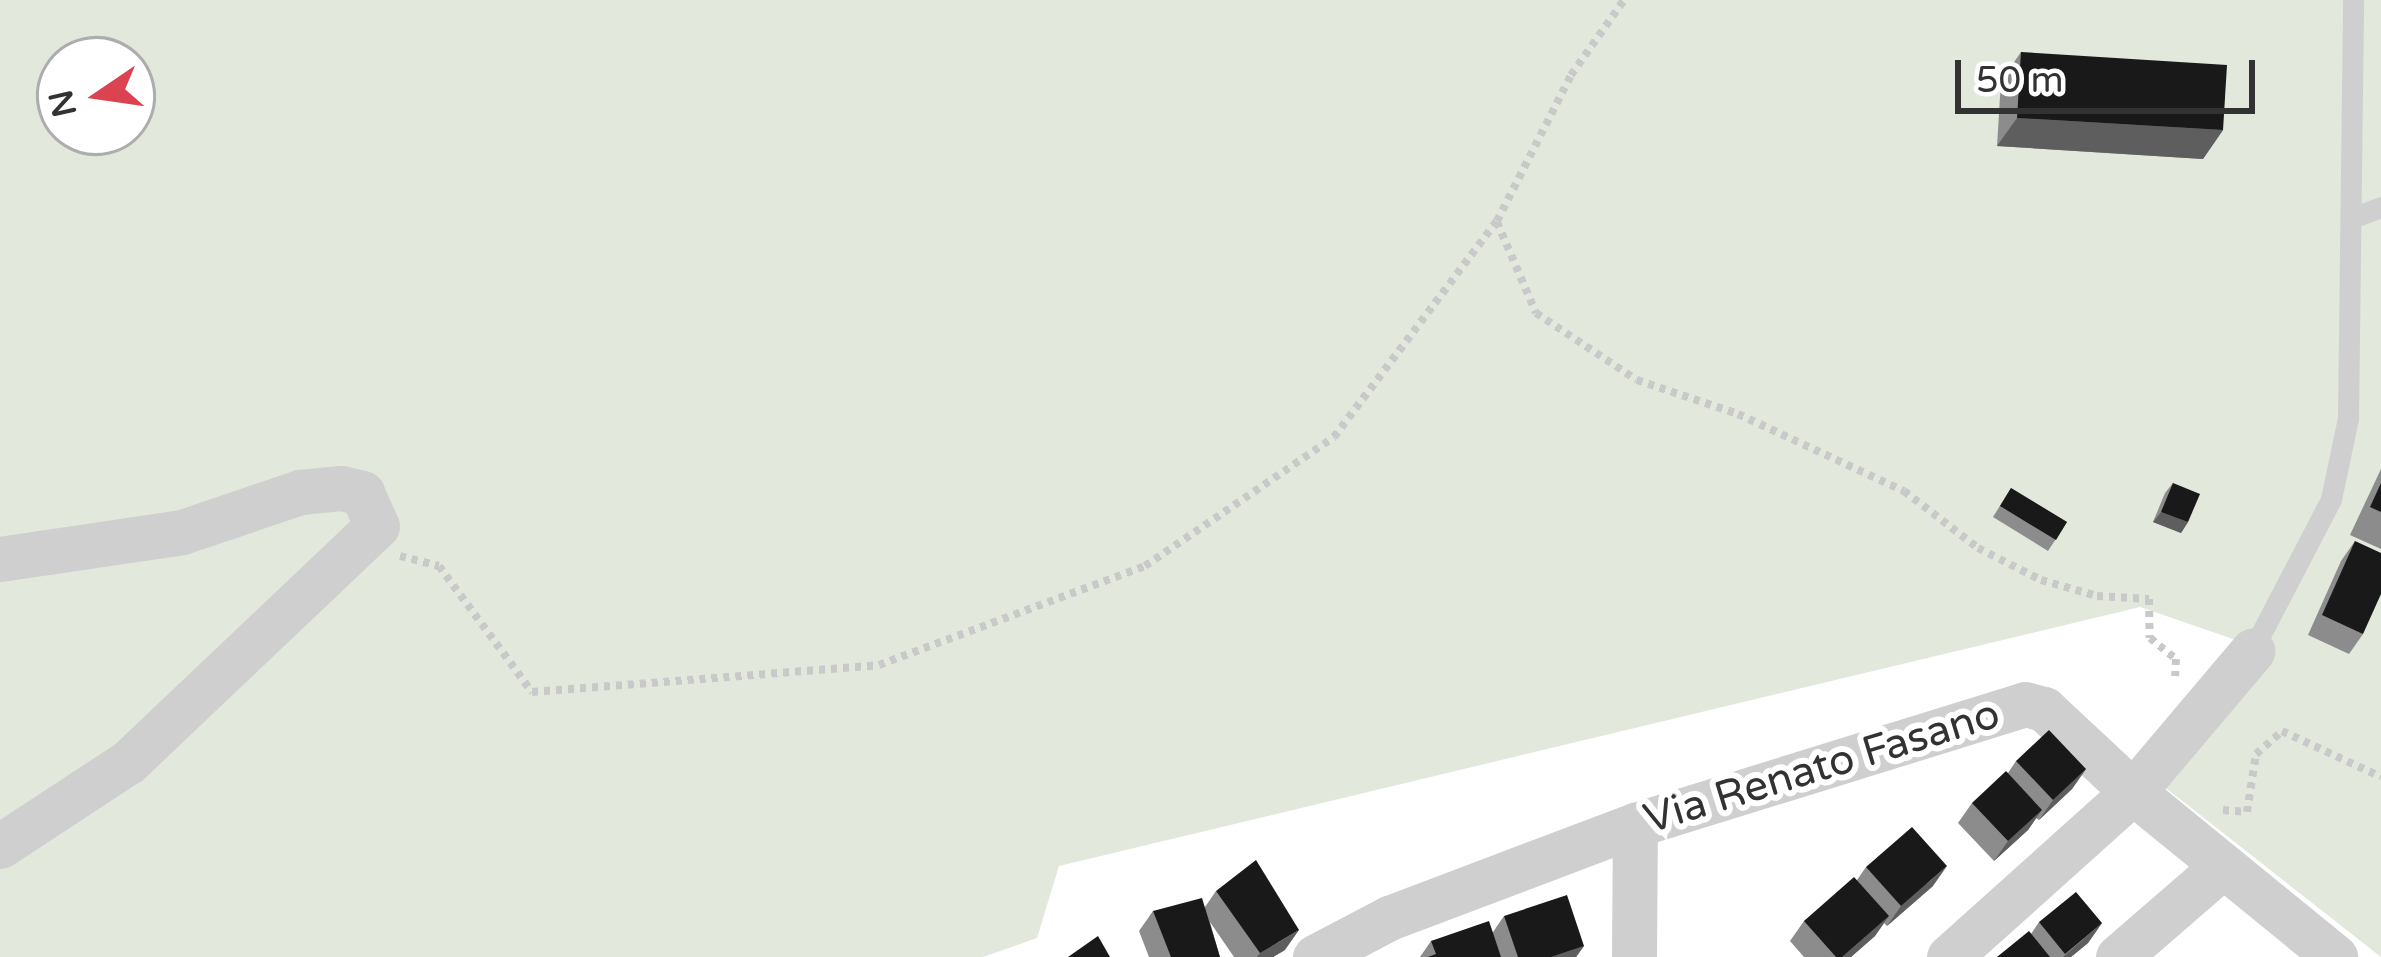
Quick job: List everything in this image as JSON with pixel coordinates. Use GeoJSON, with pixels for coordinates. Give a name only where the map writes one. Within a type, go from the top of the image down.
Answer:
{"type":"FeatureCollection","features":[{"type":"Feature","properties":{"kind":"street"},"geometry":{"type":"LineString","coordinates":[[0,559],[182,532],[300,492],[341,488],[362,494],[374,508],[377,526],[364,545],[128,761],[0,846]]}},
{"type":"Feature","properties":{"kind":"street"},"geometry":{"type":"LineString","coordinates":[[1949,957],[2133,792],[2252,651]]}},
{"type":"Feature","properties":{"kind":"street","name":"Via Renato Fasano"},"geometry":{"type":"LineString","coordinates":[[1315,957],[1389,918],[1635,825],[2025,704],[2044,709],[2133,792],[2335,957]]}},
{"type":"Feature","properties":{"kind":"street"},"geometry":{"type":"LineString","coordinates":[[1634,957],[1635,825]]}},
{"type":"Feature","properties":{"kind":"street"},"geometry":{"type":"LineString","coordinates":[[2118,957],[2223,866]]}},
{"type":"Feature","properties":{"kind":"lane"},"geometry":{"type":"LineString","coordinates":[[2252,651],[2331,499],[2348,418],[2353,0]]}},
{"type":"Feature","properties":{"kind":"lane"},"geometry":{"type":"LineString","coordinates":[[2350,218],[2381,207]]}},
{"type":"Feature","properties":{"kind":"path"},"geometry":{"type":"LineString","coordinates":[[364,545],[439,566],[532,692],[879,665],[1145,566],[1334,437],[1497,221],[1571,75],[1624,0]]}},
{"type":"Feature","properties":{"kind":"path"},"geometry":{"type":"LineString","coordinates":[[1497,221],[1536,313],[1637,380],[1852,465],[2041,580],[2097,596],[2149,598],[2150,638],[2176,659],[2173,694]]}},
{"type":"Feature","properties":{"kind":"path"},"geometry":{"type":"LineString","coordinates":[[2210,809],[2247,812],[2256,754],[2282,731],[2381,777]]}},
{"type":"Feature","properties":{"kind":"shaded area"},"geometry":{"type":"Polygon","coordinates":[[[0,0],[2381,0],[2381,957],[2162,785],[2268,661],[2233,639],[2140,607],[1059,866],[1037,938],[983,957],[0,957],[0,0]]]}},
{"type":"Feature","properties":{"kind":"building"},"geometry":{"type":"Polygon","coordinates":[[[2021,52],[2227,65],[2223,130],[2017,118],[2021,52]]]}},
{"type":"Feature","properties":{"kind":"building"},"geometry":{"type":"Polygon","coordinates":[[[2173,483],[2200,494],[2188,522],[2161,512],[2173,483]]]}},
{"type":"Feature","properties":{"kind":"building"},"geometry":{"type":"Polygon","coordinates":[[[2381,483],[2381,512],[2370,507],[2381,483]]]}},
{"type":"Feature","properties":{"kind":"building"},"geometry":{"type":"Polygon","coordinates":[[[2011,488],[2067,522],[2056,540],[2000,506],[2011,488]]]}},
{"type":"Feature","properties":{"kind":"building"},"geometry":{"type":"Polygon","coordinates":[[[2355,541],[2381,553],[2381,594],[2363,634],[2322,615],[2355,541]]]}},
{"type":"Feature","properties":{"kind":"building"},"geometry":{"type":"Polygon","coordinates":[[[2049,730],[2086,769],[2053,800],[2016,761],[2049,730]]]}},
{"type":"Feature","properties":{"kind":"building"},"geometry":{"type":"Polygon","coordinates":[[[2006,771],[2042,810],[2008,841],[1972,803],[2006,771]]]}},
{"type":"Feature","properties":{"kind":"building"},"geometry":{"type":"Polygon","coordinates":[[[1912,827],[1947,866],[1901,906],[1866,867],[1912,827]]]}},
{"type":"Feature","properties":{"kind":"building"},"geometry":{"type":"Polygon","coordinates":[[[1256,860],[1299,930],[1260,953],[1216,891],[1256,860]]]}},
{"type":"Feature","properties":{"kind":"building"},"geometry":{"type":"Polygon","coordinates":[[[1854,877],[1889,916],[1842,957],[1836,957],[1804,921],[1854,877]]]}},
{"type":"Feature","properties":{"kind":"building"},"geometry":{"type":"Polygon","coordinates":[[[2076,892],[2102,923],[2065,954],[2039,922],[2076,892]]]}},
{"type":"Feature","properties":{"kind":"building"},"geometry":{"type":"Polygon","coordinates":[[[1567,895],[1584,946],[1551,957],[1518,957],[1504,916],[1567,895]]]}},
{"type":"Feature","properties":{"kind":"building"},"geometry":{"type":"Polygon","coordinates":[[[1202,898],[1220,957],[1171,957],[1153,911],[1202,898]]]}},
{"type":"Feature","properties":{"kind":"building"},"geometry":{"type":"Polygon","coordinates":[[[1489,921],[1501,957],[1428,957],[1436,954],[1431,941],[1489,921]]]}},
{"type":"Feature","properties":{"kind":"building"},"geometry":{"type":"Polygon","coordinates":[[[2029,931],[2050,957],[1997,957],[2029,931]]]}},
{"type":"Feature","properties":{"kind":"building"},"geometry":{"type":"Polygon","coordinates":[[[1098,936],[1110,957],[1068,957],[1098,936]]]}}]}
